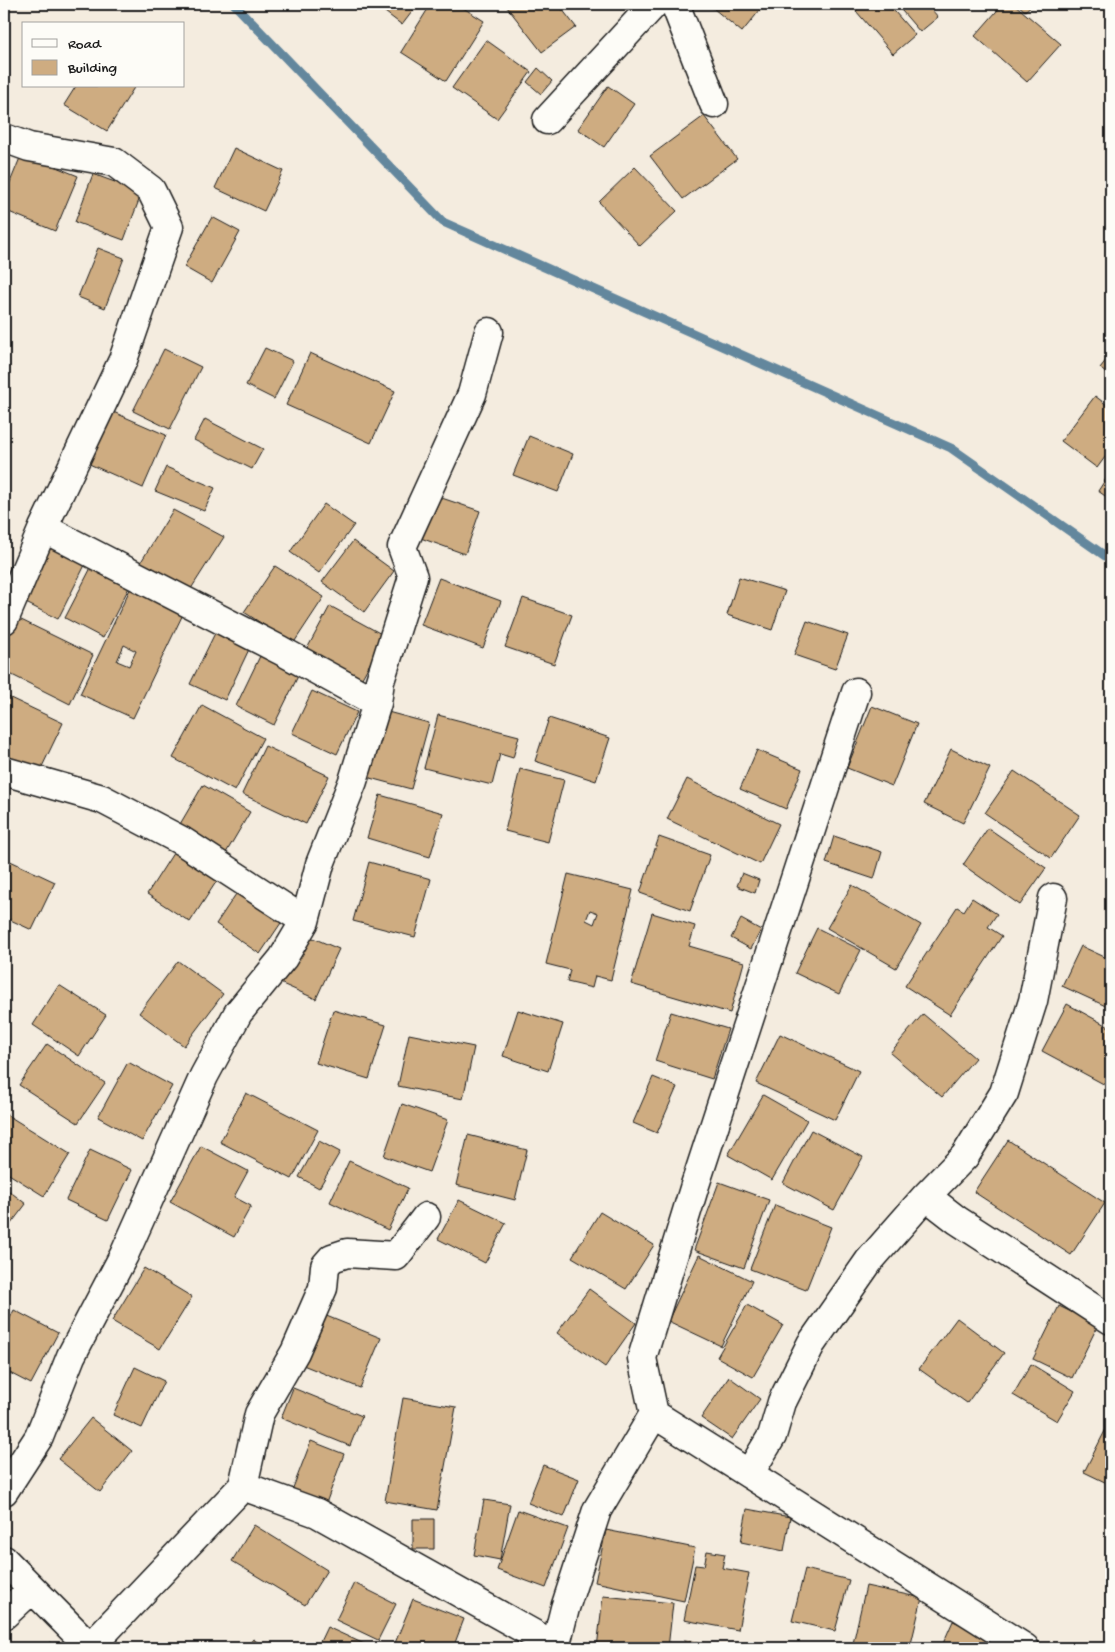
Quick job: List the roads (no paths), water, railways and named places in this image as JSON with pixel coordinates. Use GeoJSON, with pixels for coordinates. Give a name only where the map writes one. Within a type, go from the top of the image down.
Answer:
{"type":"FeatureCollection","features":[{"type":"Feature","properties":{"kind":"street"},"geometry":{"type":"LineString","coordinates":[[547,120],[654,4]]}},
{"type":"Feature","properties":{"kind":"street"},"geometry":{"type":"LineString","coordinates":[[675,4],[714,104]]}},
{"type":"Feature","properties":{"kind":"street"},"geometry":{"type":"LineString","coordinates":[[4,138],[29,147],[114,162],[151,190],[169,227],[123,360],[43,528],[4,620]]}},
{"type":"Feature","properties":{"kind":"street"},"geometry":{"type":"LineString","coordinates":[[4,1491],[39,1437],[71,1356],[124,1255],[204,1076],[238,1013],[282,958],[305,921],[320,864],[353,781],[377,704],[380,680],[413,577],[402,547],[472,394],[489,332]]}},
{"type":"Feature","properties":{"kind":"street"},"geometry":{"type":"LineString","coordinates":[[43,528],[280,650],[377,704]]}},
{"type":"Feature","properties":{"kind":"street"},"geometry":{"type":"LineString","coordinates":[[243,1486],[317,1512],[555,1647],[565,1608],[597,1510],[654,1414],[642,1358],[695,1185],[856,692]]}},
{"type":"Feature","properties":{"kind":"street"},"geometry":{"type":"LineString","coordinates":[[4,771],[102,799],[182,841],[305,921]]}},
{"type":"Feature","properties":{"kind":"street"},"geometry":{"type":"LineString","coordinates":[[749,1474],[772,1436],[782,1402],[811,1344],[868,1261],[926,1196],[965,1156],[1004,1094],[1033,1001],[1053,898]]}},
{"type":"Feature","properties":{"kind":"street"},"geometry":{"type":"LineString","coordinates":[[926,1196],[958,1220],[1111,1320]]}},
{"type":"Feature","properties":{"kind":"street"},"geometry":{"type":"LineString","coordinates":[[4,1560],[90,1648],[243,1486],[259,1414],[295,1352],[322,1288],[325,1266],[332,1258],[347,1253],[396,1256],[426,1217]]}},
{"type":"Feature","properties":{"kind":"street"},"geometry":{"type":"LineString","coordinates":[[654,1414],[1025,1648]]}},
{"type":"Feature","properties":{"kind":"street"},"geometry":{"type":"LineString","coordinates":[[4,1615],[32,1589]]}},
{"type":"Feature","properties":{"kind":"waterway"},"geometry":{"type":"LineString","coordinates":[[234,4],[443,222],[951,448],[1111,560]]}}]}
